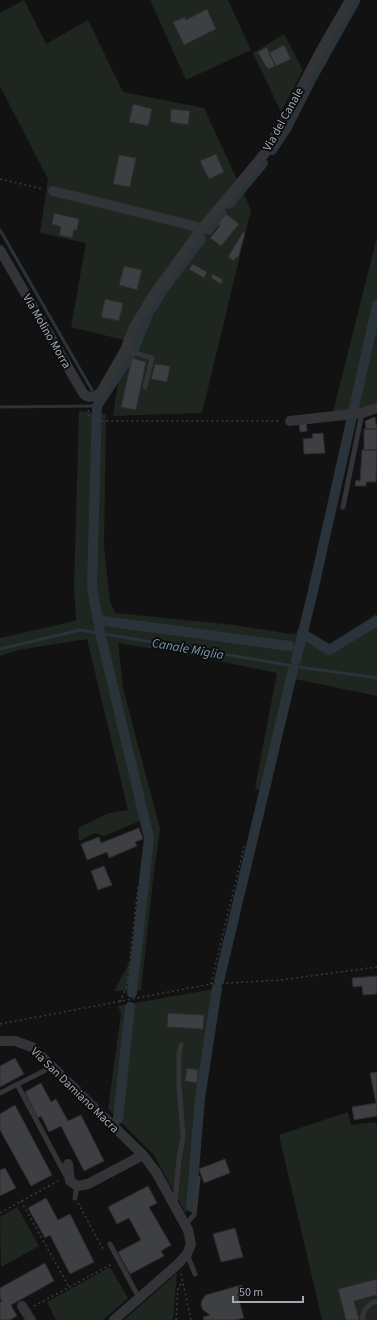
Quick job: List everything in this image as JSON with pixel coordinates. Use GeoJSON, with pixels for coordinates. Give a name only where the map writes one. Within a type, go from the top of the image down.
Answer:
{"type":"FeatureCollection","features":[{"type":"Feature","properties":{"kind":"street","name":"Via del Canale"},"geometry":{"type":"LineString","coordinates":[[101,392],[125,350],[133,330],[152,297],[202,228],[265,153],[350,0]]}},
{"type":"Feature","properties":{"kind":"street"},"geometry":{"type":"LineString","coordinates":[[53,191],[202,228]]}},
{"type":"Feature","properties":{"kind":"street","name":"Via Molino Morra"},"geometry":{"type":"LineString","coordinates":[[0,250],[85,396],[94,397],[101,392]]}},
{"type":"Feature","properties":{"kind":"street"},"geometry":{"type":"LineString","coordinates":[[290,421],[346,414],[360,414],[377,408]]}},
{"type":"Feature","properties":{"kind":"street","name":"Via San Damiano Macra"},"geometry":{"type":"LineString","coordinates":[[0,1041],[15,1041],[32,1047],[143,1155],[156,1172],[188,1230],[190,1244],[187,1254]]}},
{"type":"Feature","properties":{"kind":"street"},"geometry":{"type":"LineString","coordinates":[[68,1164],[66,1177],[77,1186],[88,1184],[143,1155]]}},
{"type":"Feature","properties":{"kind":"street"},"geometry":{"type":"LineString","coordinates":[[114,1320],[178,1264],[187,1254]]}},
{"type":"Feature","properties":{"kind":"street"},"geometry":{"type":"LineString","coordinates":[[24,1308],[31,1320]]}},
{"type":"Feature","properties":{"kind":"lane"},"geometry":{"type":"LineString","coordinates":[[125,350],[152,358],[145,387]]}},
{"type":"Feature","properties":{"kind":"lane"},"geometry":{"type":"LineString","coordinates":[[343,507],[360,414]]}},
{"type":"Feature","properties":{"kind":"lane"},"geometry":{"type":"LineString","coordinates":[[174,1206],[183,1136],[179,1085],[181,1045]]}},
{"type":"Feature","properties":{"kind":"lane"},"geometry":{"type":"LineString","coordinates":[[0,1093],[52,1067]]}},
{"type":"Feature","properties":{"kind":"lane"},"geometry":{"type":"LineString","coordinates":[[17,1084],[66,1177]]}},
{"type":"Feature","properties":{"kind":"lane"},"geometry":{"type":"LineString","coordinates":[[185,1225],[194,1215],[198,1178]]}},
{"type":"Feature","properties":{"kind":"lane"},"geometry":{"type":"LineString","coordinates":[[75,1198],[77,1186]]}},
{"type":"Feature","properties":{"kind":"lane"},"geometry":{"type":"LineString","coordinates":[[110,1244],[139,1298]]}},
{"type":"Feature","properties":{"kind":"lane"},"geometry":{"type":"LineString","coordinates":[[187,1254],[195,1274]]}},
{"type":"Feature","properties":{"kind":"lane"},"geometry":{"type":"LineString","coordinates":[[363,1320],[362,1317],[366,1308],[373,1302],[377,1302]]}},
{"type":"Feature","properties":{"kind":"path"},"geometry":{"type":"LineString","coordinates":[[0,179],[53,191]]}},
{"type":"Feature","properties":{"kind":"path"},"geometry":{"type":"LineString","coordinates":[[88,410],[90,418],[103,421],[290,421]]}},
{"type":"Feature","properties":{"kind":"path"},"geometry":{"type":"LineString","coordinates":[[212,984],[245,843]]}},
{"type":"Feature","properties":{"kind":"path"},"geometry":{"type":"LineString","coordinates":[[120,1002],[127,986],[138,887]]}},
{"type":"Feature","properties":{"kind":"path"},"geometry":{"type":"LineString","coordinates":[[0,1024],[212,984],[281,980],[377,967]]}},
{"type":"Feature","properties":{"kind":"path"},"geometry":{"type":"LineString","coordinates":[[0,1212],[66,1177]]}},
{"type":"Feature","properties":{"kind":"path"},"geometry":{"type":"LineString","coordinates":[[21,1201],[70,1287]]}},
{"type":"Feature","properties":{"kind":"path"},"geometry":{"type":"LineString","coordinates":[[24,1308],[70,1287],[112,1264]]}},
{"type":"Feature","properties":{"kind":"path"},"geometry":{"type":"LineString","coordinates":[[178,1264],[191,1320]]}},
{"type":"Feature","properties":{"kind":"path"},"geometry":{"type":"LineString","coordinates":[[176,1320],[178,1288],[182,1282]]}},
{"type":"Feature","properties":{"kind":"shaded area"},"geometry":{"type":"Polygon","coordinates":[[[24,0],[46,44],[88,20],[123,92],[204,108],[251,210],[202,413],[113,416],[124,340],[71,327],[86,243],[40,233],[48,179],[0,86],[0,13],[24,0]]]}},
{"type":"Feature","properties":{"kind":"shaded area"},"geometry":{"type":"Polygon","coordinates":[[[150,0],[228,0],[251,50],[186,80],[150,0]]]}},
{"type":"Feature","properties":{"kind":"shaded area"},"geometry":{"type":"Polygon","coordinates":[[[284,34],[303,70],[281,112],[253,53],[284,34]]]}},
{"type":"Feature","properties":{"kind":"shaded area"},"geometry":{"type":"Polygon","coordinates":[[[377,237],[377,406],[364,411],[333,412],[377,237]]]}},
{"type":"Feature","properties":{"kind":"shaded area"},"geometry":{"type":"Polygon","coordinates":[[[79,411],[106,414],[104,546],[110,601],[115,613],[235,625],[290,634],[306,632],[330,644],[376,614],[377,617],[377,696],[295,679],[269,794],[255,788],[277,673],[184,654],[118,643],[123,688],[160,829],[141,990],[114,991],[132,958],[140,868],[146,836],[140,821],[104,836],[95,833],[79,841],[78,828],[109,813],[128,810],[87,639],[18,650],[0,656],[0,638],[76,620],[74,589],[79,411]]]}},
{"type":"Feature","properties":{"kind":"shaded area"},"geometry":{"type":"Polygon","coordinates":[[[214,989],[186,1214],[154,1155],[108,1109],[121,1014],[118,1006],[214,989]]]}},
{"type":"Feature","properties":{"kind":"shaded area"},"geometry":{"type":"Polygon","coordinates":[[[348,1112],[351,1125],[376,1122],[377,1126],[377,1320],[322,1320],[279,1135],[348,1112]]]}},
{"type":"Feature","properties":{"kind":"shaded area"},"geometry":{"type":"Polygon","coordinates":[[[17,1207],[39,1246],[1,1267],[0,1217],[17,1207]]]}},
{"type":"Feature","properties":{"kind":"shaded area"},"geometry":{"type":"Polygon","coordinates":[[[110,1267],[128,1298],[103,1320],[56,1320],[47,1302],[110,1267]]]}},
{"type":"Feature","properties":{"kind":"shaded area"},"geometry":{"type":"Polygon","coordinates":[[[177,1273],[173,1320],[124,1320],[177,1273]]]}},
{"type":"Feature","properties":{"kind":"building"},"geometry":{"type":"Polygon","coordinates":[[[207,9],[216,29],[184,45],[173,22],[185,17],[186,20],[207,9]]]}},
{"type":"Feature","properties":{"kind":"building"},"geometry":{"type":"Polygon","coordinates":[[[284,45],[291,59],[276,66],[269,53],[284,45]]]}},
{"type":"Feature","properties":{"kind":"building"},"geometry":{"type":"Polygon","coordinates":[[[267,47],[275,66],[269,69],[266,67],[258,52],[267,47]]]}},
{"type":"Feature","properties":{"kind":"building"},"geometry":{"type":"Polygon","coordinates":[[[133,104],[152,109],[148,126],[129,122],[133,104]]]}},
{"type":"Feature","properties":{"kind":"building"},"geometry":{"type":"Polygon","coordinates":[[[171,109],[190,111],[188,125],[170,122],[171,109]]]}},
{"type":"Feature","properties":{"kind":"building"},"geometry":{"type":"Polygon","coordinates":[[[216,154],[224,172],[209,179],[200,161],[216,154]]]}},
{"type":"Feature","properties":{"kind":"building"},"geometry":{"type":"Polygon","coordinates":[[[119,155],[136,158],[130,187],[113,184],[119,155]]]}},
{"type":"Feature","properties":{"kind":"building"},"geometry":{"type":"Polygon","coordinates":[[[54,213],[79,219],[77,230],[74,230],[72,238],[59,235],[61,227],[52,224],[54,213]]]}},
{"type":"Feature","properties":{"kind":"building"},"geometry":{"type":"Polygon","coordinates":[[[226,214],[239,224],[221,246],[210,238],[220,226],[218,224],[226,214]]]}},
{"type":"Feature","properties":{"kind":"building"},"geometry":{"type":"Polygon","coordinates":[[[243,232],[245,233],[238,258],[236,257],[234,261],[228,257],[243,232]]]}},
{"type":"Feature","properties":{"kind":"building"},"geometry":{"type":"Polygon","coordinates":[[[193,264],[207,272],[204,278],[189,269],[193,264]]]}},
{"type":"Feature","properties":{"kind":"building"},"geometry":{"type":"Polygon","coordinates":[[[124,266],[142,270],[137,290],[119,285],[124,266]]]}},
{"type":"Feature","properties":{"kind":"building"},"geometry":{"type":"Polygon","coordinates":[[[213,274],[223,280],[221,284],[211,278],[213,274]]]}},
{"type":"Feature","properties":{"kind":"building"},"geometry":{"type":"Polygon","coordinates":[[[105,299],[123,303],[119,321],[101,317],[105,299]]]}},
{"type":"Feature","properties":{"kind":"building"},"geometry":{"type":"Polygon","coordinates":[[[132,358],[146,362],[136,410],[121,407],[132,358]]]}},
{"type":"Feature","properties":{"kind":"building"},"geometry":{"type":"Polygon","coordinates":[[[155,364],[170,366],[167,382],[151,379],[155,364]]]}},
{"type":"Feature","properties":{"kind":"building"},"geometry":{"type":"Polygon","coordinates":[[[375,417],[377,429],[366,429],[365,421],[375,417]]]}},
{"type":"Feature","properties":{"kind":"building"},"geometry":{"type":"Polygon","coordinates":[[[306,422],[307,431],[300,432],[299,423],[306,422]]]}},
{"type":"Feature","properties":{"kind":"building"},"geometry":{"type":"Polygon","coordinates":[[[364,429],[377,429],[377,450],[364,450],[364,429]]]}},
{"type":"Feature","properties":{"kind":"building"},"geometry":{"type":"Polygon","coordinates":[[[323,433],[325,453],[304,454],[303,439],[313,438],[312,434],[323,433]]]}},
{"type":"Feature","properties":{"kind":"building"},"geometry":{"type":"Polygon","coordinates":[[[362,450],[377,450],[376,482],[366,482],[366,486],[355,486],[356,480],[360,481],[362,450]]]}},
{"type":"Feature","properties":{"kind":"building"},"geometry":{"type":"Polygon","coordinates":[[[139,828],[143,839],[135,842],[137,846],[109,858],[107,852],[87,860],[81,844],[99,837],[101,843],[139,828]]]}},
{"type":"Feature","properties":{"kind":"building"},"geometry":{"type":"Polygon","coordinates":[[[104,866],[112,885],[98,890],[91,871],[104,866]]]}},
{"type":"Feature","properties":{"kind":"building"},"geometry":{"type":"Polygon","coordinates":[[[377,976],[377,994],[363,995],[362,986],[353,987],[352,978],[377,976]]]}},
{"type":"Feature","properties":{"kind":"building"},"geometry":{"type":"Polygon","coordinates":[[[168,1013],[204,1015],[203,1029],[167,1027],[168,1013]]]}},
{"type":"Feature","properties":{"kind":"building"},"geometry":{"type":"Polygon","coordinates":[[[15,1058],[24,1074],[0,1087],[0,1066],[15,1058]]]}},
{"type":"Feature","properties":{"kind":"building"},"geometry":{"type":"Polygon","coordinates":[[[187,1068],[198,1070],[197,1083],[185,1081],[187,1068]]]}},
{"type":"Feature","properties":{"kind":"building"},"geometry":{"type":"Polygon","coordinates":[[[377,1072],[377,1116],[354,1120],[352,1107],[376,1103],[370,1073],[377,1072]]]}},
{"type":"Feature","properties":{"kind":"building"},"geometry":{"type":"Polygon","coordinates":[[[41,1083],[51,1102],[56,1099],[68,1121],[81,1115],[104,1161],[84,1171],[61,1126],[49,1132],[41,1116],[38,1118],[25,1092],[41,1083]]]}},
{"type":"Feature","properties":{"kind":"building"},"geometry":{"type":"Polygon","coordinates":[[[15,1105],[52,1175],[31,1186],[0,1130],[0,1114],[15,1105]]]}},
{"type":"Feature","properties":{"kind":"building"},"geometry":{"type":"Polygon","coordinates":[[[225,1159],[230,1173],[204,1183],[199,1169],[225,1159]]]}},
{"type":"Feature","properties":{"kind":"building"},"geometry":{"type":"Polygon","coordinates":[[[5,1168],[16,1188],[0,1196],[0,1170],[5,1168]]]}},
{"type":"Feature","properties":{"kind":"building"},"geometry":{"type":"Polygon","coordinates":[[[148,1186],[157,1203],[149,1207],[171,1245],[161,1251],[164,1256],[130,1274],[118,1252],[141,1240],[129,1218],[117,1224],[108,1207],[148,1186]]]}},
{"type":"Feature","properties":{"kind":"building"},"geometry":{"type":"Polygon","coordinates":[[[46,1198],[58,1220],[70,1214],[94,1262],[70,1274],[50,1235],[45,1238],[28,1208],[46,1198]]]}},
{"type":"Feature","properties":{"kind":"building"},"geometry":{"type":"Polygon","coordinates":[[[235,1228],[243,1257],[221,1262],[213,1234],[235,1228]]]}},
{"type":"Feature","properties":{"kind":"building"},"geometry":{"type":"Polygon","coordinates":[[[45,1263],[54,1281],[11,1305],[17,1316],[10,1320],[0,1320],[0,1302],[2,1301],[0,1298],[0,1288],[45,1263]]]}},
{"type":"Feature","properties":{"kind":"building"},"geometry":{"type":"Polygon","coordinates":[[[377,1279],[377,1295],[354,1301],[359,1320],[346,1320],[338,1289],[377,1279]]]}},
{"type":"Feature","properties":{"kind":"building"},"geometry":{"type":"Polygon","coordinates":[[[241,1285],[250,1295],[238,1297],[244,1318],[235,1320],[204,1320],[203,1317],[210,1315],[203,1310],[201,1305],[202,1300],[206,1295],[241,1285]]]}},
{"type":"Feature","properties":{"kind":"waterway"},"geometry":{"type":"LineString","coordinates":[[272,150],[286,129],[313,76],[355,1]]}},
{"type":"Feature","properties":{"kind":"waterway"},"geometry":{"type":"LineString","coordinates":[[229,204],[263,163]]}},
{"type":"Feature","properties":{"kind":"waterway"},"geometry":{"type":"LineString","coordinates":[[208,230],[222,213]]}},
{"type":"Feature","properties":{"kind":"waterway"},"geometry":{"type":"LineString","coordinates":[[0,230],[92,390]]}},
{"type":"Feature","properties":{"kind":"waterway"},"geometry":{"type":"LineString","coordinates":[[152,308],[162,291],[201,239]]}},
{"type":"Feature","properties":{"kind":"waterway"},"geometry":{"type":"LineString","coordinates":[[296,660],[313,591],[377,305]]}},
{"type":"Feature","properties":{"kind":"waterway"},"geometry":{"type":"LineString","coordinates":[[134,348],[148,315]]}},
{"type":"Feature","properties":{"kind":"waterway"},"geometry":{"type":"LineString","coordinates":[[130,356],[97,406],[92,587],[100,632],[149,838],[132,993]]}},
{"type":"Feature","properties":{"kind":"waterway"},"geometry":{"type":"LineString","coordinates":[[0,407],[97,406]]}},
{"type":"Feature","properties":{"kind":"waterway"},"geometry":{"type":"LineString","coordinates":[[97,616],[99,619],[104,621],[289,646]]}},
{"type":"Feature","properties":{"kind":"waterway"},"geometry":{"type":"LineString","coordinates":[[302,633],[329,650],[377,621]]}},
{"type":"Feature","properties":{"kind":"waterway","name":"Canale Miglia"},"geometry":{"type":"LineString","coordinates":[[0,649],[80,630],[306,668],[377,678]]}},
{"type":"Feature","properties":{"kind":"waterway"},"geometry":{"type":"LineString","coordinates":[[219,981],[293,670]]}},
{"type":"Feature","properties":{"kind":"waterway"},"geometry":{"type":"LineString","coordinates":[[191,1207],[200,1098],[217,988]]}},
{"type":"Feature","properties":{"kind":"waterway"},"geometry":{"type":"LineString","coordinates":[[118,1119],[130,1007]]}}]}
